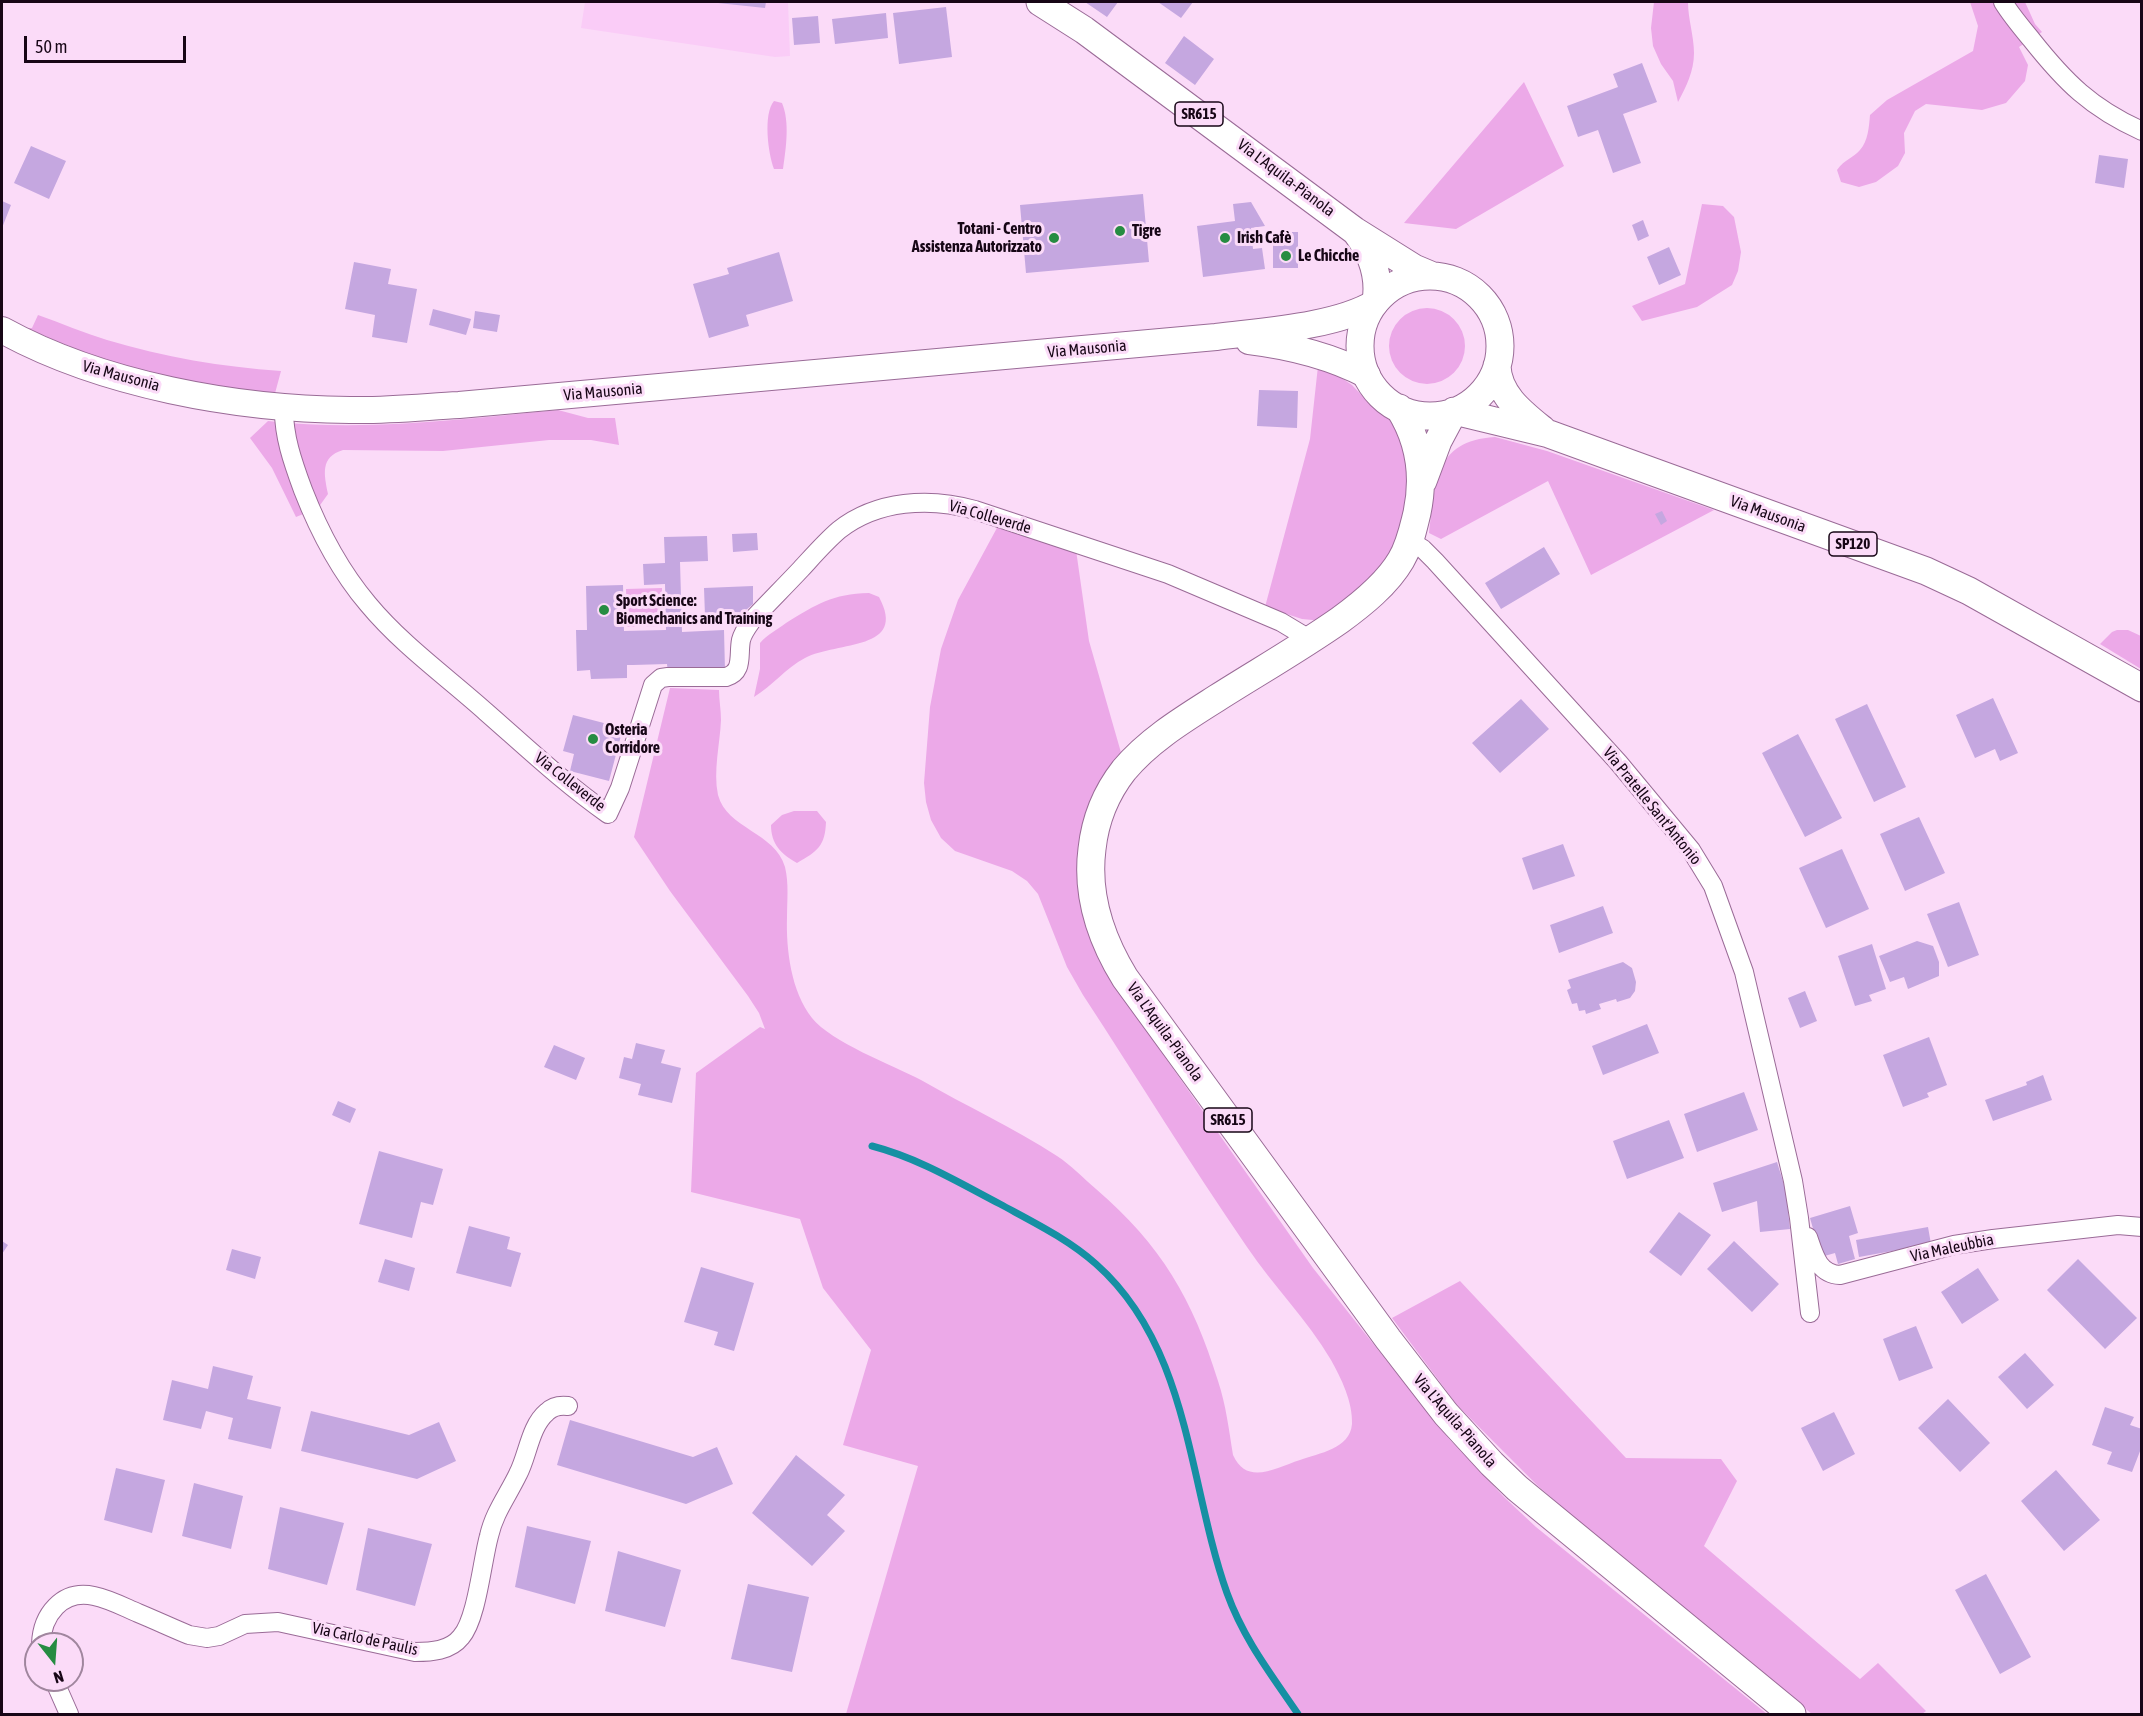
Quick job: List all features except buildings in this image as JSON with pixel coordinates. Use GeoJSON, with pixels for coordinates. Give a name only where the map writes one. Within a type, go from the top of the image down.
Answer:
{"type":"FeatureCollection","features":[{"type":"Feature","properties":{"kind":"main road","name":"Via L'Aquila-Pianola"},"geometry":{"type":"LineString","coordinates":[[1040,2],[1084,30],[1356,231],[1414,268],[1432,276]]}},
{"type":"Feature","properties":{"kind":"main road","name":"Via L'Aquila-Pianola"},"geometry":{"type":"LineString","coordinates":[[1356,231],[1367,249],[1376,273],[1376,302]]}},
{"type":"Feature","properties":{"kind":"main road"},"geometry":{"type":"LineString","coordinates":[[1432,276],[1451,279],[1474,291],[1494,316],[1500,347],[1497,366],[1492,378],[1472,402],[1454,411],[1430,415],[1417,414],[1400,408],[1378,392],[1366,375],[1361,355],[1361,334],[1365,321],[1385,292],[1401,282],[1432,276]]}},
{"type":"Feature","properties":{"kind":"main road","name":"Via Mausonia"},"geometry":{"type":"LineString","coordinates":[[2,330],[53,355],[135,381],[213,397],[284,406],[352,410],[459,405],[1216,338],[1334,320],[1356,313],[1376,302]]}},
{"type":"Feature","properties":{"kind":"main road","name":"Via Mausonia"},"geometry":{"type":"LineString","coordinates":[[1216,338],[1298,349],[1335,360],[1366,375]]}},
{"type":"Feature","properties":{"kind":"main road","name":"Via Mausonia"},"geometry":{"type":"LineString","coordinates":[[1497,366],[1500,384],[1508,397],[1549,434]]}},
{"type":"Feature","properties":{"kind":"main road","name":"Via L'Aquila-Pianola"},"geometry":{"type":"LineString","coordinates":[[1400,408],[1416,446],[1422,485]]}},
{"type":"Feature","properties":{"kind":"main road","name":"Via L'Aquila-Pianola"},"geometry":{"type":"LineString","coordinates":[[1454,411],[1444,427],[1422,485],[1410,541],[1401,561],[1381,585],[1348,614],[1311,640],[1174,726],[1132,762],[1115,782],[1096,823],[1091,857],[1092,894],[1105,941],[1125,978],[1373,1320],[1424,1387],[1467,1438],[1491,1464],[1543,1511],[1792,1714]]}},
{"type":"Feature","properties":{"kind":"main road","name":"Via Mausonia"},"geometry":{"type":"LineString","coordinates":[[1454,411],[1549,434],[1926,571],[1969,591],[2142,688]]}},
{"type":"Feature","properties":{"kind":"street"},"geometry":{"type":"LineString","coordinates":[[2003,2],[2044,57],[2075,90],[2113,116],[2142,131]]}},
{"type":"Feature","properties":{"kind":"street","name":"Via Colleverde"},"geometry":{"type":"LineString","coordinates":[[284,406],[286,436],[307,501],[334,555],[363,598],[401,638],[567,783],[608,814],[620,788],[652,685],[661,678],[726,678],[734,674],[738,668],[743,634],[753,619],[838,531],[858,518],[883,509],[931,502],[975,510],[1175,576],[1281,622],[1311,640]]}},
{"type":"Feature","properties":{"kind":"street","name":"Via Pratelle Sant'Antonio"},"geometry":{"type":"LineString","coordinates":[[1410,541],[1423,549],[1435,561],[1618,762],[1703,867],[1722,908],[1744,972],[1794,1188],[1810,1313]]}},
{"type":"Feature","properties":{"kind":"street","name":"Via Maleubbia"},"geometry":{"type":"LineString","coordinates":[[1799,1218],[1803,1219],[1817,1262],[1825,1270],[1835,1275],[1954,1245],[2118,1225],[2142,1227]]}},
{"type":"Feature","properties":{"kind":"street","name":"Via Carlo de Paulis"},"geometry":{"type":"LineString","coordinates":[[43,1632],[45,1622],[52,1609],[69,1597],[86,1594],[103,1598],[189,1635],[202,1638],[219,1636],[245,1624],[278,1622],[415,1652],[432,1652],[448,1647],[460,1639],[469,1623],[493,1523],[519,1472],[537,1426],[548,1410],[557,1406],[568,1406]]}},
{"type":"Feature","properties":{"kind":"street"},"geometry":{"type":"LineString","coordinates":[[59,1692],[69,1714]]}},
{"type":"Feature","properties":{"kind":"shaded area"},"geometry":{"type":"Polygon","coordinates":[[[585,2],[788,2],[790,56],[775,57],[581,28],[585,2]]]}},
{"type":"Feature","properties":{"kind":"shaded area"},"geometry":{"type":"Polygon","coordinates":[[[1654,2],[1688,2],[1694,60],[1689,79],[1678,102],[1673,81],[1661,64],[1653,46],[1651,28],[1654,2]]]}},
{"type":"Feature","properties":{"kind":"shaded area"},"geometry":{"type":"Polygon","coordinates":[[[1970,2],[2025,2],[2035,24],[2042,32],[2019,47],[2028,65],[2025,81],[2006,103],[1982,110],[1926,104],[1915,111],[1904,133],[1905,153],[1898,166],[1876,182],[1859,187],[1841,182],[1837,170],[1863,146],[1868,134],[1870,115],[1887,100],[1973,51],[1978,26],[1970,2]]]}},
{"type":"Feature","properties":{"kind":"shaded area"},"geometry":{"type":"Polygon","coordinates":[[[1524,82],[1564,166],[1456,229],[1404,223],[1524,82]]]}},
{"type":"Feature","properties":{"kind":"shaded area"},"geometry":{"type":"Polygon","coordinates":[[[774,101],[782,103],[786,118],[787,135],[783,169],[774,169],[768,144],[769,115],[774,101]]]}},
{"type":"Feature","properties":{"kind":"shaded area"},"geometry":{"type":"Polygon","coordinates":[[[1702,204],[1723,206],[1734,217],[1741,252],[1738,271],[1732,285],[1697,307],[1642,321],[1632,306],[1685,284],[1702,204]]]}},
{"type":"Feature","properties":{"kind":"shaded area"},"geometry":{"type":"Polygon","coordinates":[[[1427,308],[1442,311],[1454,319],[1462,331],[1465,346],[1462,361],[1454,373],[1442,381],[1427,384],[1412,381],[1400,373],[1392,361],[1389,346],[1392,331],[1400,319],[1412,311],[1427,308]]]}},
{"type":"Feature","properties":{"kind":"shaded area"},"geometry":{"type":"Polygon","coordinates":[[[38,315],[128,346],[215,364],[281,371],[274,397],[192,383],[112,362],[26,328],[32,328],[38,315]]]}},
{"type":"Feature","properties":{"kind":"shaded area"},"geometry":{"type":"Polygon","coordinates":[[[1318,366],[1352,385],[1369,403],[1394,423],[1409,457],[1406,520],[1386,564],[1323,621],[1302,619],[1265,607],[1310,439],[1318,366]]]}},
{"type":"Feature","properties":{"kind":"shaded area"},"geometry":{"type":"Polygon","coordinates":[[[558,410],[588,418],[615,418],[619,445],[591,440],[549,440],[443,451],[343,450],[330,457],[325,467],[328,494],[318,508],[296,517],[272,468],[250,438],[268,421],[377,425],[558,410]]]}},
{"type":"Feature","properties":{"kind":"shaded area"},"geometry":{"type":"Polygon","coordinates":[[[1495,437],[1547,451],[1714,510],[1591,575],[1548,481],[1441,539],[1429,533],[1437,482],[1441,468],[1449,456],[1460,447],[1475,440],[1495,437]]]}},
{"type":"Feature","properties":{"kind":"shaded area"},"geometry":{"type":"Polygon","coordinates":[[[998,526],[1076,550],[1089,641],[1122,756],[1089,809],[1120,993],[1313,1268],[1449,1439],[1536,1527],[1767,1714],[846,1714],[918,1466],[843,1445],[871,1350],[823,1288],[800,1219],[691,1192],[696,1073],[760,1027],[765,1029],[759,1013],[748,996],[670,891],[634,837],[670,688],[719,690],[721,720],[716,767],[718,795],[731,816],[762,838],[780,855],[785,867],[787,886],[787,930],[791,970],[799,995],[812,1018],[833,1036],[847,1044],[921,1080],[1057,1156],[1119,1210],[1157,1253],[1186,1299],[1198,1324],[1221,1390],[1233,1455],[1246,1470],[1262,1472],[1272,1470],[1332,1449],[1346,1439],[1352,1424],[1348,1399],[1331,1360],[1247,1247],[1083,995],[1067,967],[1038,894],[1027,881],[1012,871],[955,851],[941,838],[931,820],[924,783],[930,707],[941,649],[958,600],[998,526]]]}},
{"type":"Feature","properties":{"kind":"shaded area"},"geometry":{"type":"Polygon","coordinates":[[[662,588],[663,626],[627,627],[626,589],[662,588]]]}},
{"type":"Feature","properties":{"kind":"shaded area"},"geometry":{"type":"Polygon","coordinates":[[[869,593],[879,597],[886,614],[884,627],[877,636],[805,658],[754,697],[760,669],[760,643],[763,640],[786,623],[825,601],[845,595],[869,593]]]}},
{"type":"Feature","properties":{"kind":"shaded area"},"geometry":{"type":"Polygon","coordinates":[[[2117,630],[2128,630],[2141,636],[2141,669],[2100,644],[2117,630]]]}},
{"type":"Feature","properties":{"kind":"shaded area"},"geometry":{"type":"Polygon","coordinates":[[[794,811],[817,811],[826,822],[824,837],[819,847],[797,863],[778,848],[771,832],[771,825],[782,815],[794,811]]]}},
{"type":"Feature","properties":{"kind":"shaded area"},"geometry":{"type":"Polygon","coordinates":[[[1460,1281],[1626,1458],[1721,1459],[1737,1481],[1704,1546],[1860,1679],[1878,1663],[1926,1711],[1922,1714],[1812,1714],[1694,1621],[1538,1486],[1457,1405],[1392,1318],[1460,1281]]]}},
{"type":"Feature","properties":{"kind":"waterway"},"geometry":{"type":"LineString","coordinates":[[872,1146],[938,1171],[1050,1231],[1096,1264],[1127,1297],[1151,1335],[1168,1376],[1182,1418],[1214,1551],[1227,1593],[1241,1626],[1298,1714]]}},
{"type":"Feature","properties":{"kind":"place","name":"Tigre"},"geometry":{"type":"Point","coordinates":[1120,231]}},
{"type":"Feature","properties":{"kind":"place","name":"Totani - Centro Assistenza Autorizzato"},"geometry":{"type":"Point","coordinates":[1054,238]}},
{"type":"Feature","properties":{"kind":"place","name":"Irish Cafè"},"geometry":{"type":"Point","coordinates":[1225,238]}},
{"type":"Feature","properties":{"kind":"place","name":"Le Chicche"},"geometry":{"type":"Point","coordinates":[1286,256]}},
{"type":"Feature","properties":{"kind":"place","name":"Sport Science: Biomechanics and Training"},"geometry":{"type":"Point","coordinates":[604,610]}},
{"type":"Feature","properties":{"kind":"place","name":"Osteria Corridore"},"geometry":{"type":"Point","coordinates":[593,739]}}]}
